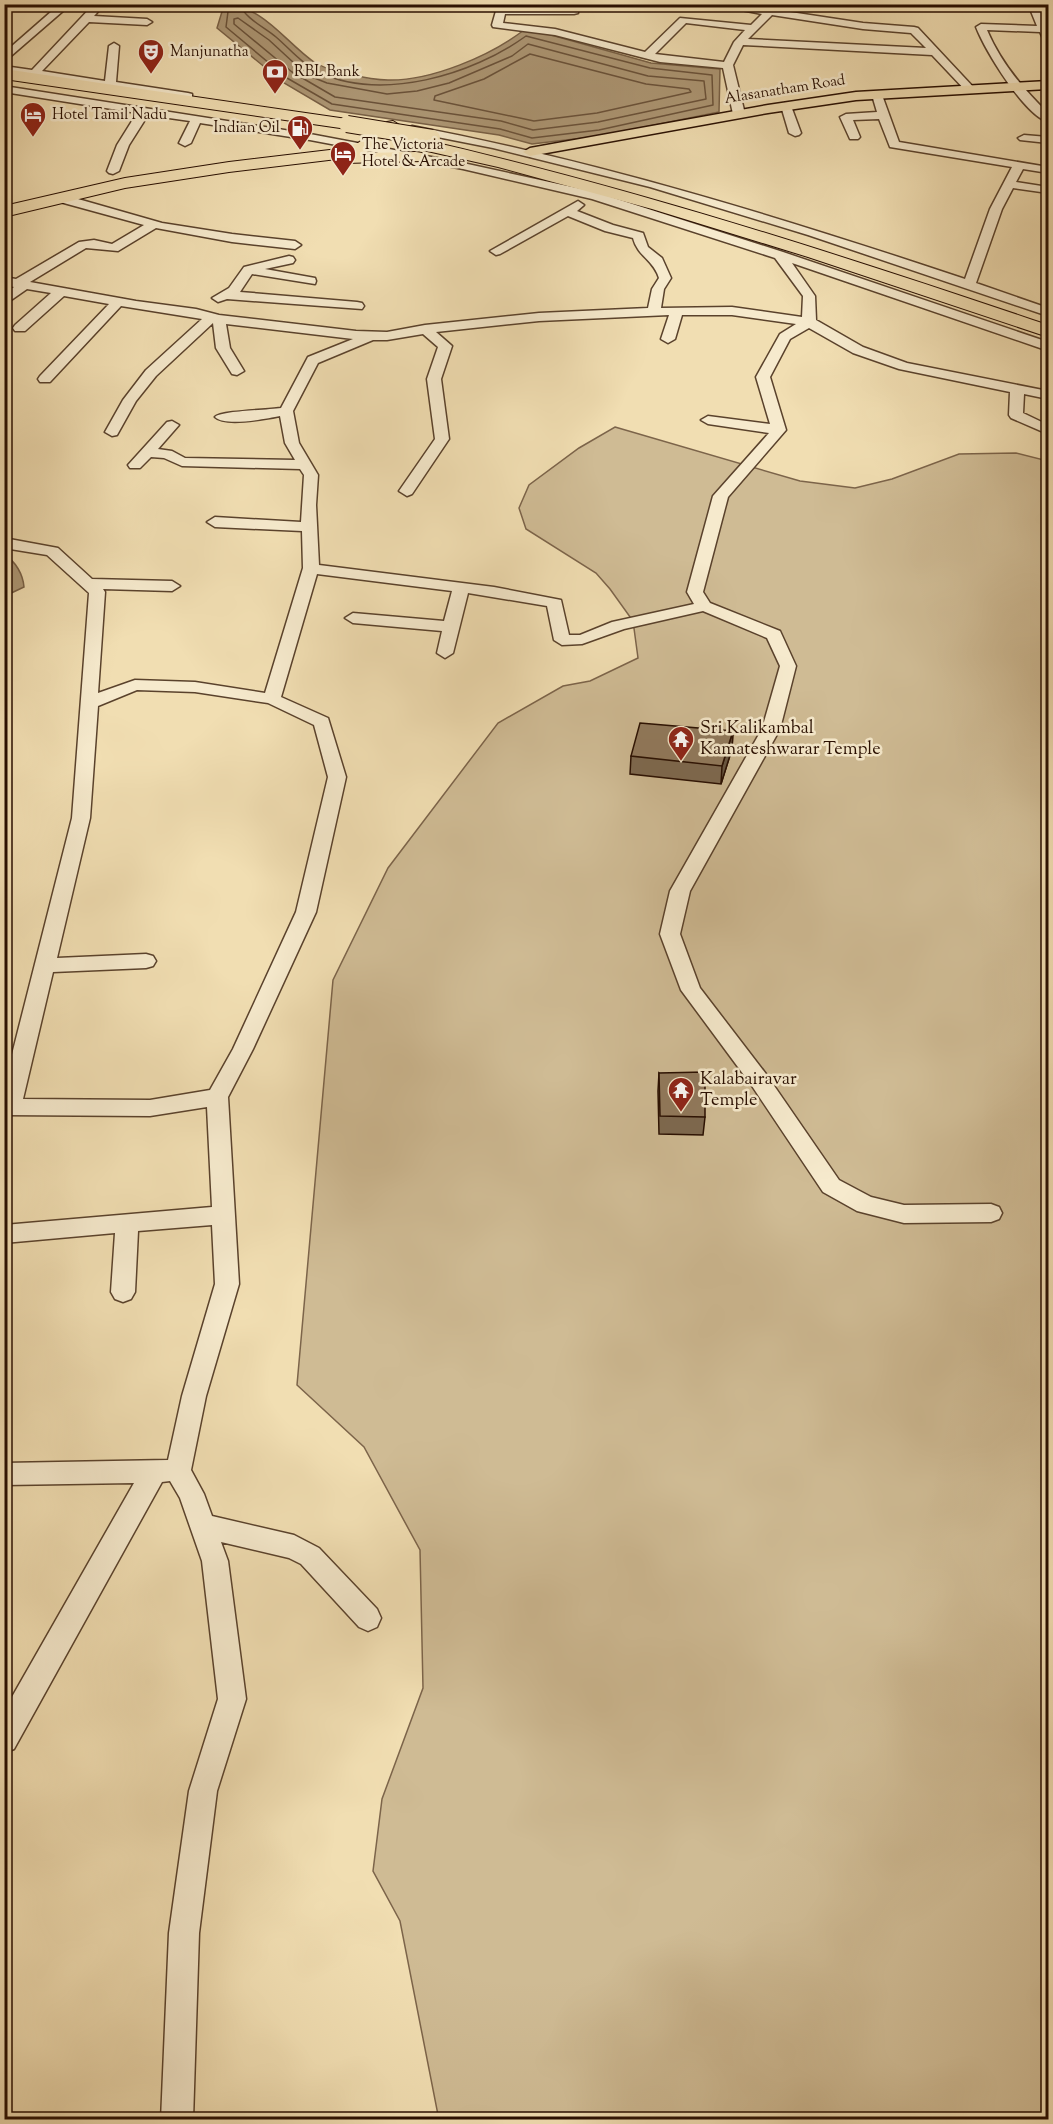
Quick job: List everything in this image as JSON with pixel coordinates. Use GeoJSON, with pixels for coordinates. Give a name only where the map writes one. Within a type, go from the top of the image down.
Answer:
{"type":"FeatureCollection","features":[{"type":"Feature","properties":{"kind":"highway"},"geometry":{"type":"LineString","coordinates":[[4,74],[423,146],[525,167],[632,196],[1048,331]]}},
{"type":"Feature","properties":{"kind":"highway"},"geometry":{"type":"LineString","coordinates":[[4,82],[343,132]]}},
{"type":"Feature","properties":{"kind":"highway"},"geometry":{"type":"LineString","coordinates":[[304,160],[364,147],[393,126]]}},
{"type":"Feature","properties":{"kind":"highway"},"geometry":{"type":"LineString","coordinates":[[327,156],[343,132]]}},
{"type":"Feature","properties":{"kind":"highway"},"geometry":{"type":"LineString","coordinates":[[4,212],[137,182],[229,167],[423,146],[512,156],[667,197],[1048,322]]}},
{"type":"Feature","properties":{"kind":"main road","name":"Alasanatham Road"},"geometry":{"type":"LineString","coordinates":[[530,152],[786,106],[877,95],[1048,85]]}},
{"type":"Feature","properties":{"kind":"street"},"geometry":{"type":"LineString","coordinates":[[4,59],[66,4]]}},
{"type":"Feature","properties":{"kind":"street"},"geometry":{"type":"LineString","coordinates":[[35,73],[100,4]]}},
{"type":"Feature","properties":{"kind":"street"},"geometry":{"type":"LineString","coordinates":[[715,4],[773,8],[863,26],[914,30],[971,90]]}},
{"type":"Feature","properties":{"kind":"street"},"geometry":{"type":"LineString","coordinates":[[1033,5],[1048,6]]}},
{"type":"Feature","properties":{"kind":"street"},"geometry":{"type":"LineString","coordinates":[[1033,5],[1046,28],[1048,39]]}},
{"type":"Feature","properties":{"kind":"street"},"geometry":{"type":"LineString","coordinates":[[577,8],[502,8],[497,25],[555,32],[674,61],[728,65]]}},
{"type":"Feature","properties":{"kind":"street"},"geometry":{"type":"LineString","coordinates":[[555,32],[577,8]]}},
{"type":"Feature","properties":{"kind":"street"},"geometry":{"type":"LineString","coordinates":[[739,114],[728,65],[739,42],[773,8]]}},
{"type":"Feature","properties":{"kind":"street"},"geometry":{"type":"LineString","coordinates":[[87,19],[130,17],[147,22]]}},
{"type":"Feature","properties":{"kind":"street"},"geometry":{"type":"LineString","coordinates":[[647,56],[684,20],[752,28]]}},
{"type":"Feature","properties":{"kind":"street"},"geometry":{"type":"LineString","coordinates":[[1046,28],[981,27],[988,46],[1016,88],[1048,119]]}},
{"type":"Feature","properties":{"kind":"street"},"geometry":{"type":"LineString","coordinates":[[739,42],[934,52]]}},
{"type":"Feature","properties":{"kind":"street"},"geometry":{"type":"LineString","coordinates":[[110,84],[114,46]]}},
{"type":"Feature","properties":{"kind":"street"},"geometry":{"type":"LineString","coordinates":[[4,69],[393,126],[530,152],[607,171],[726,206],[1048,312]]}},
{"type":"Feature","properties":{"kind":"street"},"geometry":{"type":"LineString","coordinates":[[4,89],[197,118],[343,132],[364,147],[423,146],[595,196],[779,255],[1048,346]]}},
{"type":"Feature","properties":{"kind":"street"},"geometry":{"type":"LineString","coordinates":[[877,95],[894,145],[898,147],[1048,170]]}},
{"type":"Feature","properties":{"kind":"street"},"geometry":{"type":"LineString","coordinates":[[786,106],[795,133]]}},
{"type":"Feature","properties":{"kind":"street"},"geometry":{"type":"LineString","coordinates":[[113,171],[123,145],[145,110]]}},
{"type":"Feature","properties":{"kind":"street"},"geometry":{"type":"LineString","coordinates":[[854,137],[846,117],[884,115]]}},
{"type":"Feature","properties":{"kind":"street"},"geometry":{"type":"LineString","coordinates":[[185,143],[197,118]]}},
{"type":"Feature","properties":{"kind":"street"},"geometry":{"type":"LineString","coordinates":[[1024,138],[1048,140]]}},
{"type":"Feature","properties":{"kind":"street"},"geometry":{"type":"LineString","coordinates":[[969,285],[996,209],[1019,165]]}},
{"type":"Feature","properties":{"kind":"street"},"geometry":{"type":"LineString","coordinates":[[1009,184],[1048,190]]}},
{"type":"Feature","properties":{"kind":"street"},"geometry":{"type":"LineString","coordinates":[[496,251],[595,196]]}},
{"type":"Feature","properties":{"kind":"street"},"geometry":{"type":"LineString","coordinates":[[64,199],[154,224],[232,238],[295,245]]}},
{"type":"Feature","properties":{"kind":"street"},"geometry":{"type":"LineString","coordinates":[[567,211],[609,228],[639,236],[642,249],[656,257],[666,278],[658,289],[654,311]]}},
{"type":"Feature","properties":{"kind":"street"},"geometry":{"type":"LineString","coordinates":[[4,301],[22,284],[83,245],[94,244],[114,248],[154,224]]}},
{"type":"Feature","properties":{"kind":"street"},"geometry":{"type":"LineString","coordinates":[[779,255],[810,296],[808,322]]}},
{"type":"Feature","properties":{"kind":"street"},"geometry":{"type":"LineString","coordinates":[[195,313],[234,291],[248,270],[289,260]]}},
{"type":"Feature","properties":{"kind":"street"},"geometry":{"type":"LineString","coordinates":[[248,270],[310,281]]}},
{"type":"Feature","properties":{"kind":"street"},"geometry":{"type":"LineString","coordinates":[[4,280],[215,318],[387,336],[425,329],[539,317],[677,310],[732,312],[808,322],[858,350],[904,366],[1048,395]]}},
{"type":"Feature","properties":{"kind":"street"},"geometry":{"type":"LineString","coordinates":[[20,328],[62,291]]}},
{"type":"Feature","properties":{"kind":"street"},"geometry":{"type":"LineString","coordinates":[[225,295],[357,306]]}},
{"type":"Feature","properties":{"kind":"street"},"geometry":{"type":"LineString","coordinates":[[45,379],[118,302]]}},
{"type":"Feature","properties":{"kind":"street"},"geometry":{"type":"LineString","coordinates":[[668,339],[677,310]]}},
{"type":"Feature","properties":{"kind":"street"},"geometry":{"type":"LineString","coordinates":[[215,318],[224,348],[237,371]]}},
{"type":"Feature","properties":{"kind":"street"},"geometry":{"type":"LineString","coordinates":[[112,432],[130,400],[150,373],[215,318]]}},
{"type":"Feature","properties":{"kind":"street"},"geometry":{"type":"LineString","coordinates":[[779,430],[763,377],[785,337],[808,322]]}},
{"type":"Feature","properties":{"kind":"street"},"geometry":{"type":"LineString","coordinates":[[407,491],[442,439],[434,379],[444,346],[425,329]]}},
{"type":"Feature","properties":{"kind":"street"},"geometry":{"type":"LineString","coordinates":[[272,699],[311,568],[309,526],[311,475],[292,443],[286,411],[314,360],[371,335]]}},
{"type":"Feature","properties":{"kind":"street"},"geometry":{"type":"LineString","coordinates":[[1017,390],[1016,415],[1048,430]]}},
{"type":"Feature","properties":{"kind":"street"},"geometry":{"type":"LineString","coordinates":[[222,417],[255,416],[286,411]]}},
{"type":"Feature","properties":{"kind":"street"},"geometry":{"type":"LineString","coordinates":[[708,420],[779,430]]}},
{"type":"Feature","properties":{"kind":"street"},"geometry":{"type":"LineString","coordinates":[[135,465],[172,425]]}},
{"type":"Feature","properties":{"kind":"street"},"geometry":{"type":"LineString","coordinates":[[779,430],[721,496],[695,592],[704,606],[774,635],[788,666],[771,729],[680,891],[670,934],[691,990],[759,1080],[831,1186],[865,1205],[904,1214],[991,1213]]}},
{"type":"Feature","properties":{"kind":"street"},"geometry":{"type":"LineString","coordinates":[[147,452],[167,454],[182,462],[305,465]]}},
{"type":"Feature","properties":{"kind":"street"},"geometry":{"type":"LineString","coordinates":[[215,522],[309,526]]}},
{"type":"Feature","properties":{"kind":"street"},"geometry":{"type":"LineString","coordinates":[[4,543],[51,551],[97,592],[81,818],[8,1107],[150,1108],[217,1097]]}},
{"type":"Feature","properties":{"kind":"street"},"geometry":{"type":"LineString","coordinates":[[311,568],[336,573],[493,590],[555,603],[562,640],[580,642],[606,629],[681,614],[704,606]]}},
{"type":"Feature","properties":{"kind":"street"},"geometry":{"type":"LineString","coordinates":[[88,584],[172,586]]}},
{"type":"Feature","properties":{"kind":"street"},"geometry":{"type":"LineString","coordinates":[[446,653],[461,588]]}},
{"type":"Feature","properties":{"kind":"street"},"geometry":{"type":"LineString","coordinates":[[353,618],[452,627]]}},
{"type":"Feature","properties":{"kind":"street"},"geometry":{"type":"LineString","coordinates":[[4,1739],[166,1471],[194,1396],[227,1284],[217,1097],[243,1049],[306,912],[337,777],[322,722],[272,699],[195,687],[135,685],[89,704]]}},
{"type":"Feature","properties":{"kind":"street"},"geometry":{"type":"LineString","coordinates":[[45,965],[146,961]]}},
{"type":"Feature","properties":{"kind":"street"},"geometry":{"type":"LineString","coordinates":[[4,1233],[224,1215]]}},
{"type":"Feature","properties":{"kind":"street"},"geometry":{"type":"LineString","coordinates":[[123,1292],[127,1224]]}},
{"type":"Feature","properties":{"kind":"street"},"geometry":{"type":"LineString","coordinates":[[4,1474],[166,1471],[191,1494],[215,1561],[232,1699],[203,1791],[186,1921],[177,2120]]}},
{"type":"Feature","properties":{"kind":"street"},"geometry":{"type":"LineString","coordinates":[[203,1526],[294,1547],[310,1556],[368,1618]]}},
{"type":"Feature","properties":{"kind":"shaded area"},"geometry":{"type":"Polygon","coordinates":[[[615,427],[800,481],[855,488],[892,479],[959,454],[1016,453],[1048,461],[1048,2119],[442,2119],[438,2115],[400,1921],[373,1871],[382,1799],[423,1688],[420,1550],[364,1447],[297,1385],[333,980],[388,868],[498,723],[563,686],[590,681],[638,658],[633,621],[610,589],[596,573],[526,529],[519,508],[529,485],[579,448],[615,427]]]}},
{"type":"Feature","properties":{"kind":"water"},"geometry":{"type":"Polygon","coordinates":[[[224,5],[238,7],[262,17],[303,54],[322,66],[373,79],[405,79],[441,71],[477,58],[524,30],[544,33],[651,63],[720,69],[719,112],[600,136],[532,144],[499,135],[330,110],[284,83],[217,28],[224,5]]]}},
{"type":"Feature","properties":{"kind":"water"},"geometry":{"type":"Polygon","coordinates":[[[4,555],[18,569],[24,587],[5,596],[4,555]]]}},
{"type":"Feature","properties":{"kind":"building"},"geometry":{"type":"Polygon","coordinates":[[[640,723],[733,731],[722,766],[631,756],[640,723]]]}},
{"type":"Feature","properties":{"kind":"building"},"geometry":{"type":"Polygon","coordinates":[[[705,1072],[705,1117],[660,1116],[659,1073],[705,1072]]]}},
{"type":"Feature","properties":{"kind":"place","name":"Manjunatha"},"geometry":{"type":"Point","coordinates":[151,75]}},
{"type":"Feature","properties":{"kind":"place","name":"RBL Bank"},"geometry":{"type":"Point","coordinates":[275,95]}},
{"type":"Feature","properties":{"kind":"place","name":"Hotel Tamil Nadu"},"geometry":{"type":"Point","coordinates":[33,138]}},
{"type":"Feature","properties":{"kind":"place","name":"Indian Oil"},"geometry":{"type":"Point","coordinates":[300,151]}},
{"type":"Feature","properties":{"kind":"place","name":"The Victoria Hotel & Arcade"},"geometry":{"type":"Point","coordinates":[343,177]}},
{"type":"Feature","properties":{"kind":"place","name":"Sri Kalikambal Kamateshwarar Temple"},"geometry":{"type":"Point","coordinates":[681,762]}},
{"type":"Feature","properties":{"kind":"place","name":"Kalabairavar Temple"},"geometry":{"type":"Point","coordinates":[681,1113]}}]}
